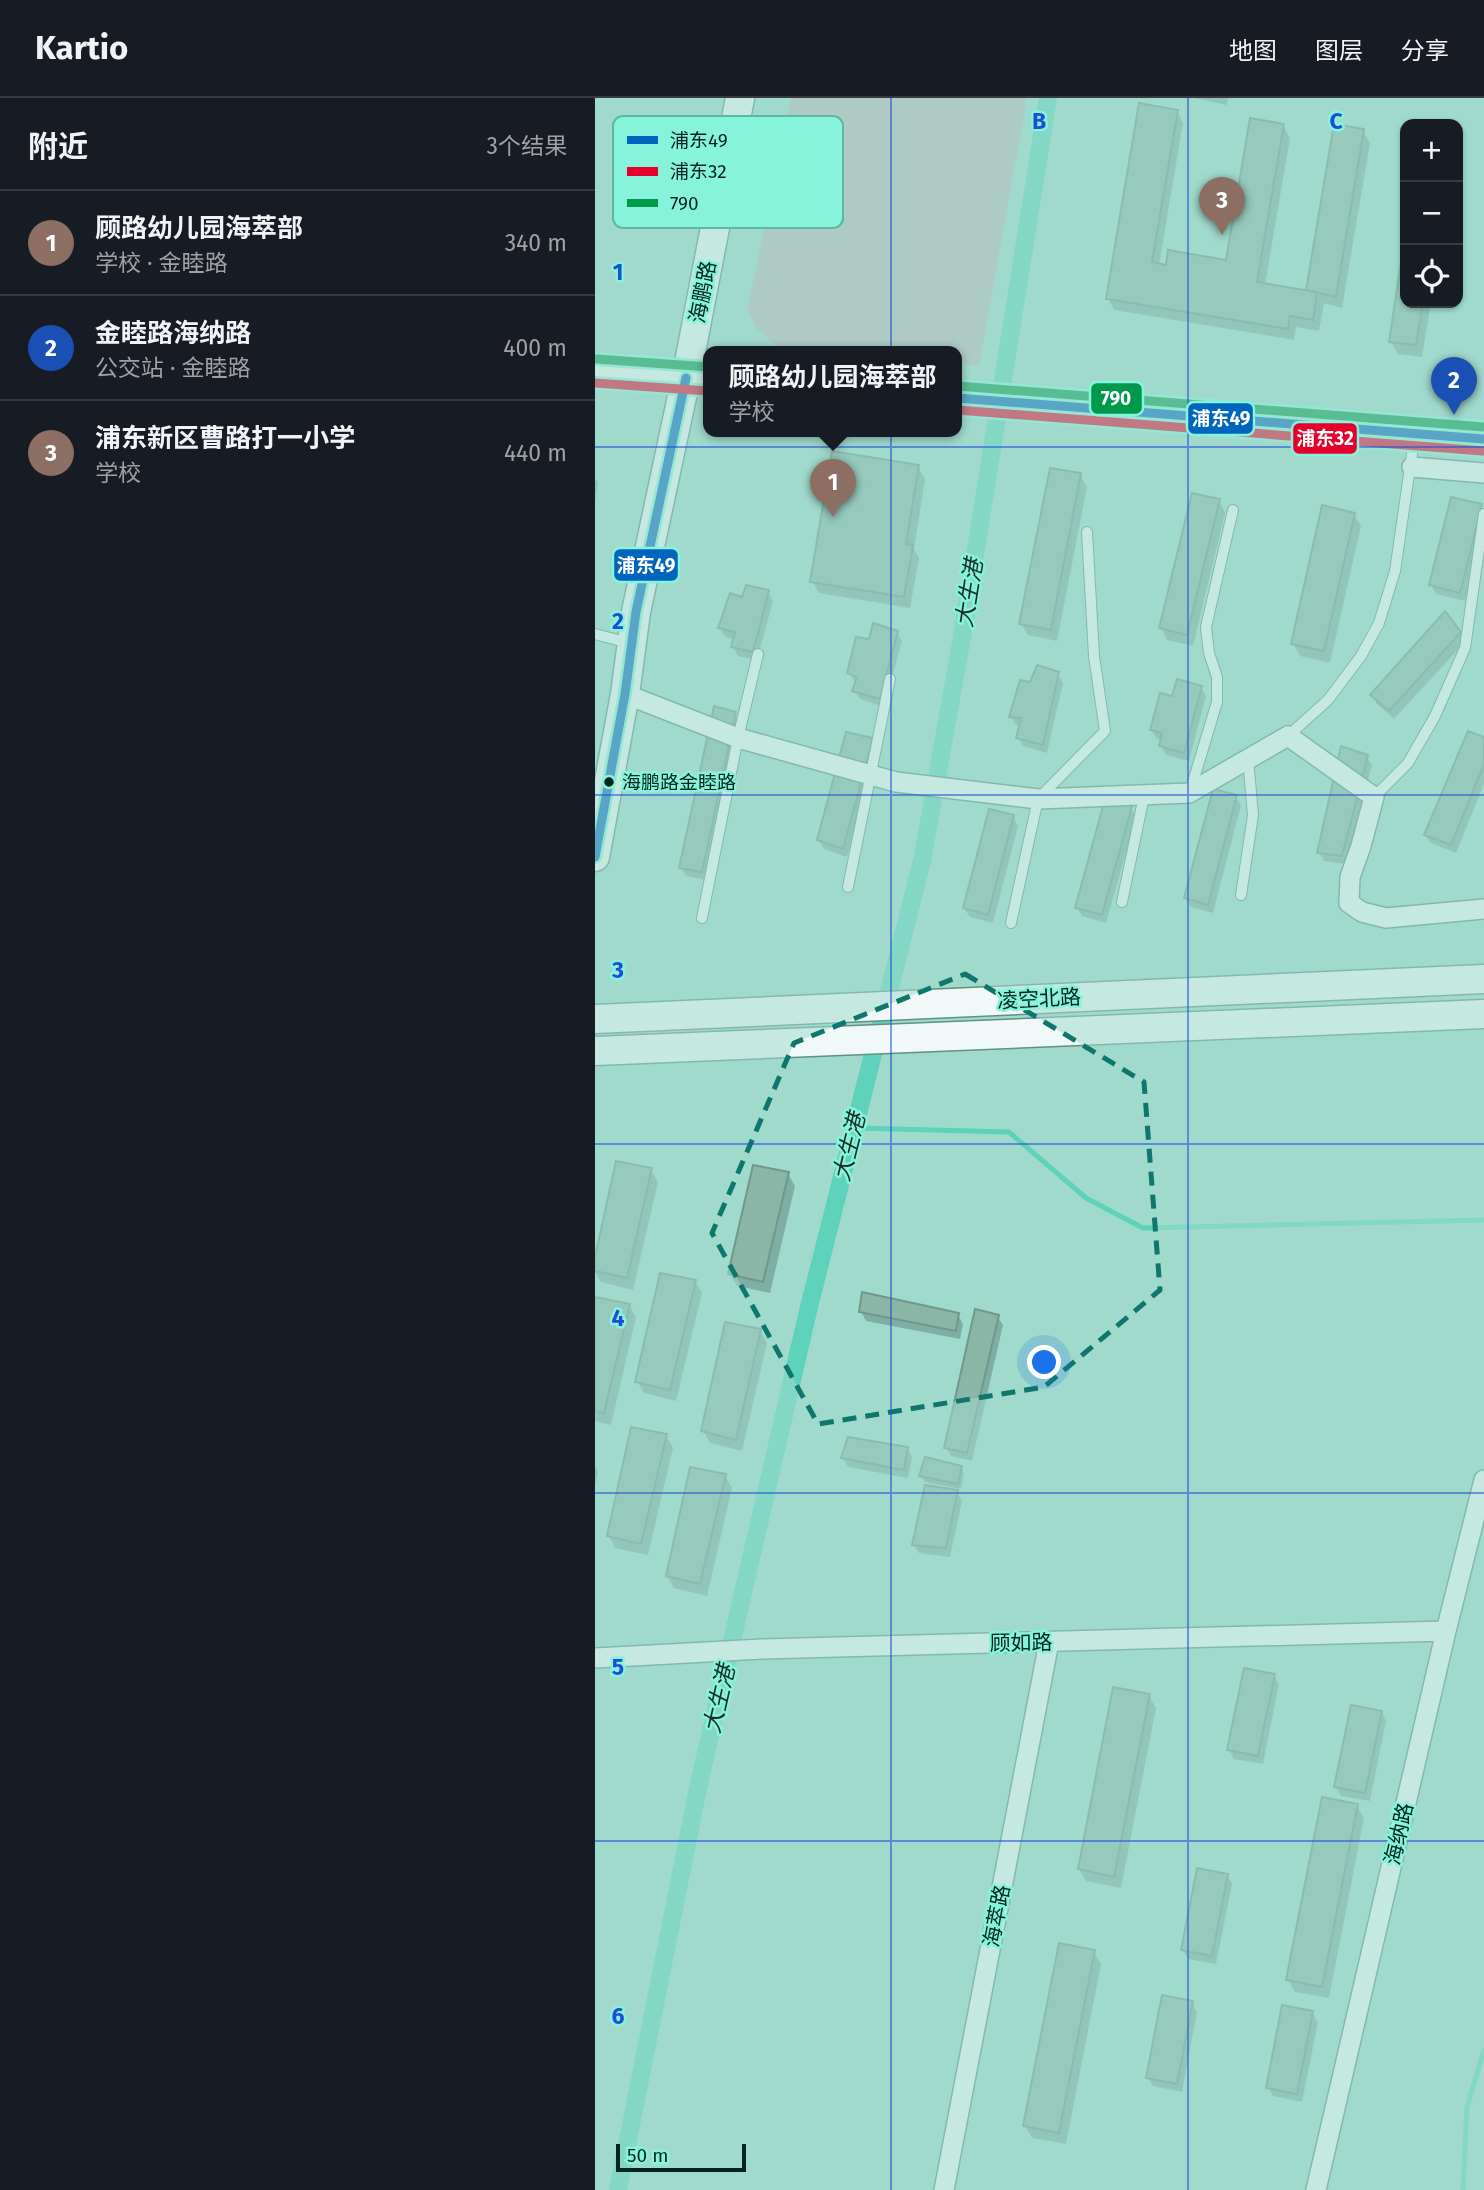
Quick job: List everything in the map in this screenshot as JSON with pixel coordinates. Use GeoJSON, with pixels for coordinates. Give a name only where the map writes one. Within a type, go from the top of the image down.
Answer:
{"type":"FeatureCollection","features":[{"type":"Feature","properties":{"kind":"main road","name":"海鹏路"},"geometry":{"type":"LineString","coordinates":[[737,116],[740,98]]}},
{"type":"Feature","properties":{"kind":"main road","name":"海鹏路"},"geometry":{"type":"LineString","coordinates":[[595,858],[625,694],[636,612],[697,379],[720,228]]}},
{"type":"Feature","properties":{"kind":"main road","name":"凌空北路"},"geometry":{"type":"LineString","coordinates":[[595,1019],[1484,979]]}},
{"type":"Feature","properties":{"kind":"main road","name":"凌空北路"},"geometry":{"type":"LineString","coordinates":[[595,1051],[1484,1014]]}},
{"type":"Feature","properties":{"kind":"street"},"geometry":{"type":"LineString","coordinates":[[595,371],[697,379]]}},
{"type":"Feature","properties":{"kind":"street"},"geometry":{"type":"LineString","coordinates":[[962,398],[1484,439]]}},
{"type":"Feature","properties":{"kind":"street"},"geometry":{"type":"LineString","coordinates":[[1412,467],[1484,473]]}},
{"type":"Feature","properties":{"kind":"street"},"geometry":{"type":"LineString","coordinates":[[625,694],[738,738],[896,782],[1038,799],[1189,793],[1288,736],[1374,797],[1350,877],[1349,903],[1362,912],[1386,918],[1484,909]]}},
{"type":"Feature","properties":{"kind":"street","name":"海纳路"},"geometry":{"type":"LineString","coordinates":[[1315,2190],[1484,1479]]}},
{"type":"Feature","properties":{"kind":"street","name":"顾如路"},"geometry":{"type":"LineString","coordinates":[[595,1658],[762,1650],[1446,1631]]}},
{"type":"Feature","properties":{"kind":"street","name":"海萃路"},"geometry":{"type":"LineString","coordinates":[[944,2190],[1049,1642]]}},
{"type":"Feature","properties":{"kind":"lane"},"geometry":{"type":"LineString","coordinates":[[1288,736],[1328,700],[1361,656],[1379,623],[1395,571],[1415,433]]}},
{"type":"Feature","properties":{"kind":"lane"},"geometry":{"type":"LineString","coordinates":[[1189,793],[1217,702],[1217,677],[1209,653],[1206,627],[1233,510]]}},
{"type":"Feature","properties":{"kind":"lane"},"geometry":{"type":"LineString","coordinates":[[1374,797],[1408,763],[1435,716],[1465,648],[1484,514]]}},
{"type":"Feature","properties":{"kind":"lane"},"geometry":{"type":"LineString","coordinates":[[1011,923],[1038,799],[1105,730],[1094,656],[1087,532]]}},
{"type":"Feature","properties":{"kind":"lane"},"geometry":{"type":"LineString","coordinates":[[595,634],[633,644]]}},
{"type":"Feature","properties":{"kind":"lane"},"geometry":{"type":"LineString","coordinates":[[702,918],[738,738],[758,654]]}},
{"type":"Feature","properties":{"kind":"lane"},"geometry":{"type":"LineString","coordinates":[[848,887],[890,679]]}},
{"type":"Feature","properties":{"kind":"lane"},"geometry":{"type":"LineString","coordinates":[[1241,895],[1253,815],[1248,759]]}},
{"type":"Feature","properties":{"kind":"lane"},"geometry":{"type":"LineString","coordinates":[[1122,902],[1144,796]]}},
{"type":"Feature","properties":{"kind":"highlighted area"},"geometry":{"type":"Polygon","coordinates":[[[965,974],[1144,1082],[1160,1290],[1044,1387],[818,1424],[712,1233],[794,1043],[965,974]]]}},
{"type":"Feature","properties":{"kind":"shaded area"},"geometry":{"type":"Polygon","coordinates":[[[791,98],[1027,98],[979,366],[962,364],[962,346],[777,346],[759,331],[747,311],[764,228],[843,228],[843,116],[787,116],[791,98]]]}},
{"type":"Feature","properties":{"kind":"building"},"geometry":{"type":"Polygon","coordinates":[[[1139,103],[1178,110],[1152,262],[1166,265],[1168,250],[1226,260],[1250,118],[1284,124],[1257,282],[1317,292],[1313,320],[1290,316],[1288,329],[1106,299],[1139,103]]]}},
{"type":"Feature","properties":{"kind":"building"},"geometry":{"type":"Polygon","coordinates":[[[1334,124],[1364,129],[1336,297],[1306,290],[1334,124]]]}},
{"type":"Feature","properties":{"kind":"building"},"geometry":{"type":"Polygon","coordinates":[[[1400,269],[1400,308],[1422,308],[1416,345],[1389,342],[1400,269]]]}},
{"type":"Feature","properties":{"kind":"building"},"geometry":{"type":"Polygon","coordinates":[[[832,451],[919,465],[906,544],[913,545],[904,597],[810,582],[832,451]]]}},
{"type":"Feature","properties":{"kind":"building"},"geometry":{"type":"Polygon","coordinates":[[[1050,468],[1081,473],[1051,630],[1019,624],[1050,468]]]}},
{"type":"Feature","properties":{"kind":"building"},"geometry":{"type":"Polygon","coordinates":[[[1192,493],[1220,499],[1187,635],[1159,628],[1192,493]]]}},
{"type":"Feature","properties":{"kind":"building"},"geometry":{"type":"Polygon","coordinates":[[[1451,497],[1482,504],[1460,593],[1429,585],[1451,497]]]}},
{"type":"Feature","properties":{"kind":"building"},"geometry":{"type":"Polygon","coordinates":[[[1322,505],[1355,513],[1324,651],[1291,644],[1322,505]]]}},
{"type":"Feature","properties":{"kind":"building"},"geometry":{"type":"Polygon","coordinates":[[[746,585],[769,590],[753,652],[731,647],[735,632],[718,628],[730,593],[742,597],[746,585]]]}},
{"type":"Feature","properties":{"kind":"building"},"geometry":{"type":"Polygon","coordinates":[[[1445,611],[1461,632],[1389,711],[1370,695],[1445,611]]]}},
{"type":"Feature","properties":{"kind":"building"},"geometry":{"type":"Polygon","coordinates":[[[873,623],[898,631],[880,699],[852,691],[857,677],[847,673],[856,637],[869,639],[873,623]]]}},
{"type":"Feature","properties":{"kind":"building"},"geometry":{"type":"Polygon","coordinates":[[[1037,665],[1059,672],[1043,745],[1016,738],[1021,718],[1009,717],[1020,680],[1030,682],[1037,665]]]}},
{"type":"Feature","properties":{"kind":"building"},"geometry":{"type":"Polygon","coordinates":[[[1177,679],[1202,686],[1184,753],[1159,746],[1162,733],[1150,730],[1160,693],[1172,696],[1177,679]]]}},
{"type":"Feature","properties":{"kind":"building"},"geometry":{"type":"Polygon","coordinates":[[[714,706],[736,712],[702,872],[679,868],[714,706]]]}},
{"type":"Feature","properties":{"kind":"building"},"geometry":{"type":"Polygon","coordinates":[[[1468,731],[1484,737],[1484,764],[1451,845],[1424,835],[1468,731]]]}},
{"type":"Feature","properties":{"kind":"building"},"geometry":{"type":"Polygon","coordinates":[[[846,732],[873,738],[843,849],[817,840],[846,732]]]}},
{"type":"Feature","properties":{"kind":"building"},"geometry":{"type":"Polygon","coordinates":[[[1341,746],[1368,755],[1342,856],[1317,853],[1341,746]]]}},
{"type":"Feature","properties":{"kind":"building"},"geometry":{"type":"Polygon","coordinates":[[[1213,789],[1237,795],[1208,905],[1184,898],[1213,789]]]}},
{"type":"Feature","properties":{"kind":"building"},"geometry":{"type":"Polygon","coordinates":[[[1105,799],[1132,806],[1102,915],[1075,908],[1105,799]]]}},
{"type":"Feature","properties":{"kind":"building"},"geometry":{"type":"Polygon","coordinates":[[[989,809],[1014,815],[988,915],[963,908],[989,809]]]}},
{"type":"Feature","properties":{"kind":"building"},"geometry":{"type":"Polygon","coordinates":[[[616,1161],[652,1168],[627,1278],[595,1271],[595,1257],[616,1161]]]}},
{"type":"Feature","properties":{"kind":"building"},"geometry":{"type":"Polygon","coordinates":[[[753,1165],[789,1172],[763,1282],[728,1274],[753,1165]]]}},
{"type":"Feature","properties":{"kind":"building"},"geometry":{"type":"Polygon","coordinates":[[[660,1273],[696,1280],[670,1390],[635,1382],[660,1273]]]}},
{"type":"Feature","properties":{"kind":"building"},"geometry":{"type":"Polygon","coordinates":[[[862,1292],[959,1313],[956,1331],[859,1312],[862,1292]]]}},
{"type":"Feature","properties":{"kind":"building"},"geometry":{"type":"Polygon","coordinates":[[[595,1297],[630,1304],[604,1413],[595,1411],[595,1297]]]}},
{"type":"Feature","properties":{"kind":"building"},"geometry":{"type":"Polygon","coordinates":[[[975,1309],[999,1315],[967,1453],[944,1448],[975,1309]]]}},
{"type":"Feature","properties":{"kind":"building"},"geometry":{"type":"Polygon","coordinates":[[[725,1322],[761,1329],[736,1440],[701,1431],[725,1322]]]}},
{"type":"Feature","properties":{"kind":"building"},"geometry":{"type":"Polygon","coordinates":[[[631,1427],[667,1434],[641,1544],[607,1536],[631,1427]]]}},
{"type":"Feature","properties":{"kind":"building"},"geometry":{"type":"Polygon","coordinates":[[[848,1437],[908,1447],[904,1470],[841,1458],[848,1437]]]}},
{"type":"Feature","properties":{"kind":"building"},"geometry":{"type":"Polygon","coordinates":[[[925,1457],[962,1466],[958,1484],[919,1476],[925,1457]]]}},
{"type":"Feature","properties":{"kind":"building"},"geometry":{"type":"Polygon","coordinates":[[[690,1467],[726,1474],[700,1584],[666,1576],[690,1467]]]}},
{"type":"Feature","properties":{"kind":"building"},"geometry":{"type":"Polygon","coordinates":[[[925,1485],[958,1490],[946,1548],[912,1545],[925,1485]]]}},
{"type":"Feature","properties":{"kind":"building"},"geometry":{"type":"Polygon","coordinates":[[[1244,1668],[1275,1674],[1258,1756],[1227,1750],[1244,1668]]]}},
{"type":"Feature","properties":{"kind":"building"},"geometry":{"type":"Polygon","coordinates":[[[1113,1687],[1150,1694],[1114,1877],[1078,1869],[1113,1687]]]}},
{"type":"Feature","properties":{"kind":"building"},"geometry":{"type":"Polygon","coordinates":[[[1351,1705],[1382,1711],[1365,1793],[1334,1787],[1351,1705]]]}},
{"type":"Feature","properties":{"kind":"building"},"geometry":{"type":"Polygon","coordinates":[[[1322,1797],[1358,1804],[1322,1987],[1286,1980],[1322,1797]]]}},
{"type":"Feature","properties":{"kind":"building"},"geometry":{"type":"Polygon","coordinates":[[[1197,1868],[1228,1874],[1212,1956],[1181,1950],[1197,1868]]]}},
{"type":"Feature","properties":{"kind":"building"},"geometry":{"type":"Polygon","coordinates":[[[1059,1943],[1095,1950],[1059,2133],[1023,2126],[1059,1943]]]}},
{"type":"Feature","properties":{"kind":"building"},"geometry":{"type":"Polygon","coordinates":[[[1162,1995],[1193,2001],[1177,2084],[1146,2078],[1162,1995]]]}},
{"type":"Feature","properties":{"kind":"building"},"geometry":{"type":"Polygon","coordinates":[[[1282,2005],[1313,2011],[1297,2094],[1266,2088],[1282,2005]]]}},
{"type":"Feature","properties":{"kind":"waterway","name":"大生港"},"geometry":{"type":"LineString","coordinates":[[618,2190],[698,1788],[808,1311],[922,861],[961,643],[1048,98]]}},
{"type":"Feature","properties":{"kind":"waterway"},"geometry":{"type":"LineString","coordinates":[[855,1128],[1009,1132],[1086,1198],[1143,1228],[1484,1220]]}},
{"type":"Feature","properties":{"kind":"waterway"},"geometry":{"type":"LineString","coordinates":[[1463,2190],[1467,2107],[1484,2050]]}},
{"type":"Feature","properties":{"kind":"transit line","name":"790"},"geometry":{"type":"LineString","coordinates":[[596,359],[703,367]]}},
{"type":"Feature","properties":{"kind":"transit line","name":"浦东49"},"geometry":{"type":"LineString","coordinates":[[595,857],[625,694],[636,612],[686,378]]}},
{"type":"Feature","properties":{"kind":"transit line","name":"浦东32"},"geometry":{"type":"LineString","coordinates":[[595,383],[703,391]]}},
{"type":"Feature","properties":{"kind":"transit line","name":"790"},"geometry":{"type":"LineString","coordinates":[[962,386],[1484,427]]}},
{"type":"Feature","properties":{"kind":"transit line","name":"浦东49"},"geometry":{"type":"LineString","coordinates":[[962,398],[1484,439]]}},
{"type":"Feature","properties":{"kind":"transit line","name":"浦东32"},"geometry":{"type":"LineString","coordinates":[[962,410],[1483,451]]}},
{"type":"Feature","properties":{"kind":"place","name":"浦东新区曹路打一小学"},"geometry":{"type":"Point","coordinates":[1222,235]}},
{"type":"Feature","properties":{"kind":"place","name":"金睦路海纳路"},"geometry":{"type":"Point","coordinates":[1454,415]}},
{"type":"Feature","properties":{"kind":"place","name":"顾路幼儿园海萃部"},"geometry":{"type":"Point","coordinates":[833,517]}},
{"type":"Feature","properties":{"kind":"place","name":"海鹏路金睦路"},"geometry":{"type":"Point","coordinates":[609,782]}}]}
